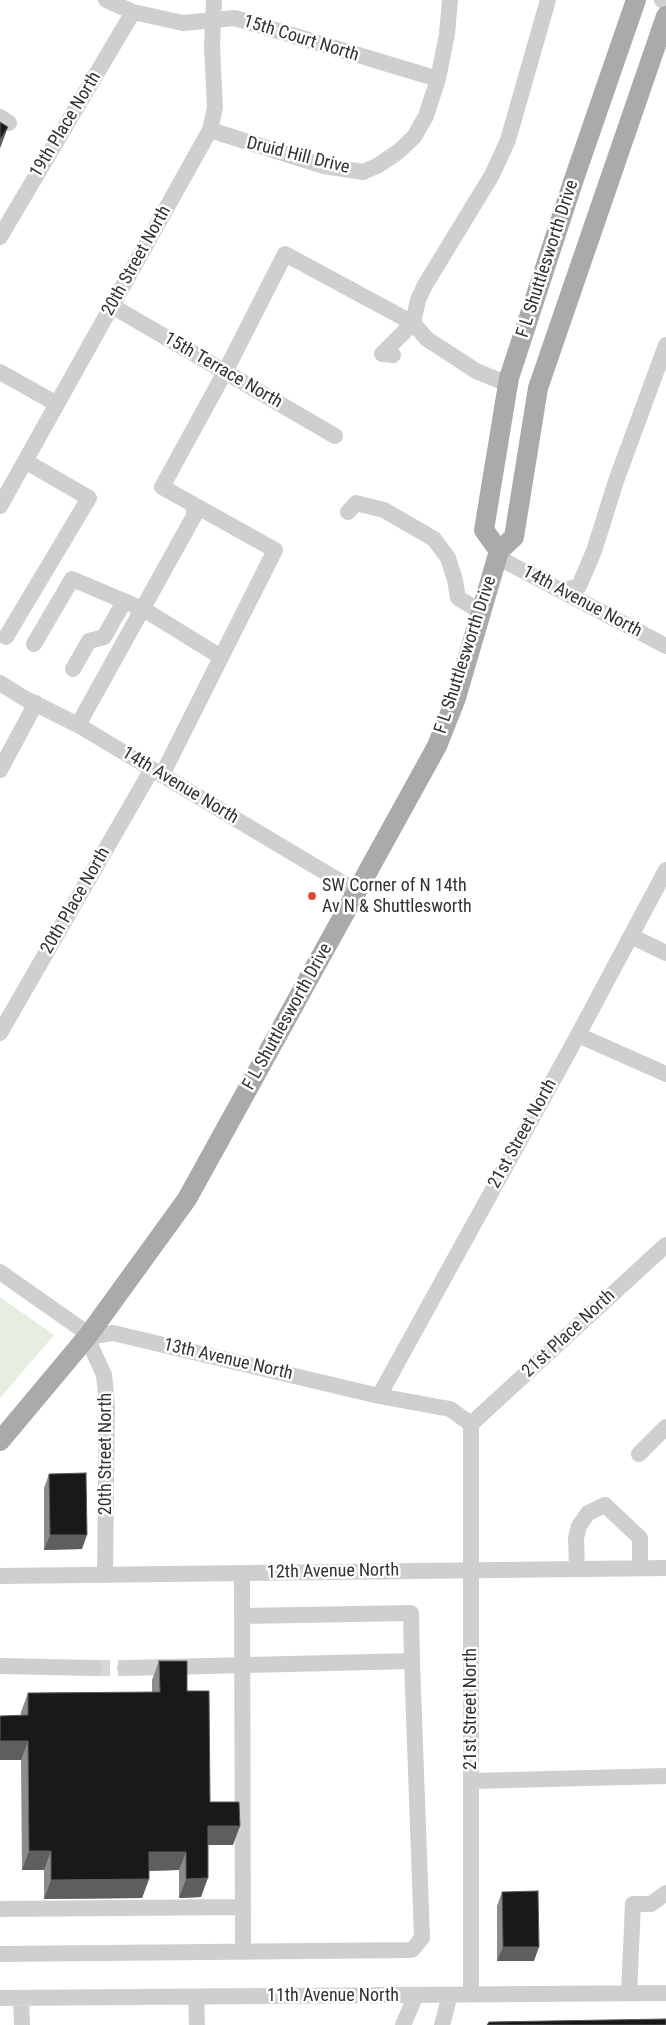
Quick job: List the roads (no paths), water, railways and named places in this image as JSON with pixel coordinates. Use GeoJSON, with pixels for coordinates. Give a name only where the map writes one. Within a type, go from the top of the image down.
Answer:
{"type":"FeatureCollection","features":[{"type":"Feature","properties":{"kind":"main road","name":"F L Shuttlesworth Drive"},"geometry":{"type":"LineString","coordinates":[[498,554],[484,530],[508,384],[573,182],[636,0]]}},
{"type":"Feature","properties":{"kind":"main road","name":"F L Shuttlesworth Drive"},"geometry":{"type":"LineString","coordinates":[[0,1441],[87,1337],[187,1198],[438,746],[456,698],[498,554],[514,537],[538,388],[666,16]]}},
{"type":"Feature","properties":{"kind":"street","name":"15th Court North"},"geometry":{"type":"LineString","coordinates":[[106,0],[133,12],[183,23],[235,18],[438,79]]}},
{"type":"Feature","properties":{"kind":"street","name":"20th Street North"},"geometry":{"type":"LineString","coordinates":[[0,506],[210,130],[215,107],[212,19],[214,0]]}},
{"type":"Feature","properties":{"kind":"street","name":"Druid Hill Drive"},"geometry":{"type":"LineString","coordinates":[[210,130],[324,166],[362,172],[377,166],[398,152],[414,137],[426,116],[438,79],[447,34],[450,0]]}},
{"type":"Feature","properties":{"kind":"street"},"geometry":{"type":"LineString","coordinates":[[393,354],[382,354],[413,323],[418,300],[425,285],[492,175],[508,140],[548,0]]}},
{"type":"Feature","properties":{"kind":"street"},"geometry":{"type":"LineString","coordinates":[[662,0],[666,2]]}},
{"type":"Feature","properties":{"kind":"street","name":"19th Place North"},"geometry":{"type":"LineString","coordinates":[[0,237],[133,12]]}},
{"type":"Feature","properties":{"kind":"street"},"geometry":{"type":"LineString","coordinates":[[78,726],[194,516],[194,505],[162,487],[225,372],[285,254],[413,323],[427,338],[476,371],[508,384]]}},
{"type":"Feature","properties":{"kind":"street","name":"15th Terrace North"},"geometry":{"type":"LineString","coordinates":[[112,306],[334,436]]}},
{"type":"Feature","properties":{"kind":"street"},"geometry":{"type":"LineString","coordinates":[[562,591],[579,586],[666,345]]}},
{"type":"Feature","properties":{"kind":"street"},"geometry":{"type":"LineString","coordinates":[[0,372],[57,404]]}},
{"type":"Feature","properties":{"kind":"street"},"geometry":{"type":"LineString","coordinates":[[6,636],[89,498],[25,461]]}},
{"type":"Feature","properties":{"kind":"street"},"geometry":{"type":"LineString","coordinates":[[348,512],[356,503],[384,510],[434,539],[448,558],[458,598],[480,611]]}},
{"type":"Feature","properties":{"kind":"street","name":"20th Place North"},"geometry":{"type":"LineString","coordinates":[[0,1033],[157,772],[221,657],[274,550],[194,505]]}},
{"type":"Feature","properties":{"kind":"street","name":"14th Avenue North"},"geometry":{"type":"LineString","coordinates":[[498,554],[562,591],[666,645]]}},
{"type":"Feature","properties":{"kind":"street"},"geometry":{"type":"LineString","coordinates":[[34,644],[72,579],[142,610],[221,657]]}},
{"type":"Feature","properties":{"kind":"street"},"geometry":{"type":"LineString","coordinates":[[73,669],[89,642],[104,637],[124,602]]}},
{"type":"Feature","properties":{"kind":"street","name":"14th Avenue North"},"geometry":{"type":"LineString","coordinates":[[0,683],[157,772],[358,892]]}},
{"type":"Feature","properties":{"kind":"street"},"geometry":{"type":"LineString","coordinates":[[0,770],[36,704]]}},
{"type":"Feature","properties":{"kind":"street","name":"21st Street North"},"geometry":{"type":"LineString","coordinates":[[378,1396],[578,1034],[666,870]]}},
{"type":"Feature","properties":{"kind":"street"},"geometry":{"type":"LineString","coordinates":[[631,936],[666,953]]}},
{"type":"Feature","properties":{"kind":"street"},"geometry":{"type":"LineString","coordinates":[[578,1034],[666,1074]]}},
{"type":"Feature","properties":{"kind":"street","name":"21st Place North"},"geometry":{"type":"LineString","coordinates":[[471,1424],[666,1245]]}},
{"type":"Feature","properties":{"kind":"street"},"geometry":{"type":"LineString","coordinates":[[0,1272],[84,1332],[87,1337]]}},
{"type":"Feature","properties":{"kind":"street","name":"13th Avenue North"},"geometry":{"type":"LineString","coordinates":[[87,1337],[113,1333],[378,1396],[450,1409],[471,1424]]}},
{"type":"Feature","properties":{"kind":"street","name":"20th Street North"},"geometry":{"type":"LineString","coordinates":[[87,1337],[104,1374],[108,1404],[105,1575]]}},
{"type":"Feature","properties":{"kind":"street","name":"21st Street North"},"geometry":{"type":"LineString","coordinates":[[471,1424],[471,1994]]}},
{"type":"Feature","properties":{"kind":"street"},"geometry":{"type":"LineString","coordinates":[[639,1454],[666,1427]]}},
{"type":"Feature","properties":{"kind":"street"},"geometry":{"type":"LineString","coordinates":[[577,1569],[576,1538],[579,1526],[588,1513],[605,1505],[640,1538],[640,1568]]}},
{"type":"Feature","properties":{"kind":"street","name":"12th Avenue North"},"geometry":{"type":"LineString","coordinates":[[0,1576],[666,1568]]}},
{"type":"Feature","properties":{"kind":"street"},"geometry":{"type":"LineString","coordinates":[[242,1573],[243,1952]]}},
{"type":"Feature","properties":{"kind":"street"},"geometry":{"type":"LineString","coordinates":[[0,1954],[412,1950],[422,1938],[411,1614],[242,1616]]}},
{"type":"Feature","properties":{"kind":"street"},"geometry":{"type":"LineString","coordinates":[[125,1668],[412,1662]]}},
{"type":"Feature","properties":{"kind":"street"},"geometry":{"type":"LineString","coordinates":[[0,1666],[94,1668]]}},
{"type":"Feature","properties":{"kind":"street"},"geometry":{"type":"LineString","coordinates":[[471,1781],[666,1776]]}},
{"type":"Feature","properties":{"kind":"street"},"geometry":{"type":"LineString","coordinates":[[629,1994],[633,1904],[651,1904],[666,1893]]}},
{"type":"Feature","properties":{"kind":"street"},"geometry":{"type":"LineString","coordinates":[[0,1909],[243,1907]]}},
{"type":"Feature","properties":{"kind":"street","name":"11th Avenue North"},"geometry":{"type":"LineString","coordinates":[[0,1998],[666,1993]]}},
{"type":"Feature","properties":{"kind":"street"},"geometry":{"type":"LineString","coordinates":[[403,2025],[416,1995]]}},
{"type":"Feature","properties":{"kind":"street"},"geometry":{"type":"LineString","coordinates":[[442,2025],[450,1995]]}},
{"type":"Feature","properties":{"kind":"street"},"geometry":{"type":"LineString","coordinates":[[196,1997],[197,2025]]}},
{"type":"Feature","properties":{"kind":"street"},"geometry":{"type":"LineString","coordinates":[[21,1998],[22,2025]]}},
{"type":"Feature","properties":{"kind":"tunnel"},"geometry":{"type":"LineString","coordinates":[[94,1668],[125,1668]]}},
{"type":"Feature","properties":{"kind":"place","name":"SW Corner of N 14th Av N & Shuttlesworth"},"geometry":{"type":"Point","coordinates":[312,896]}}]}
